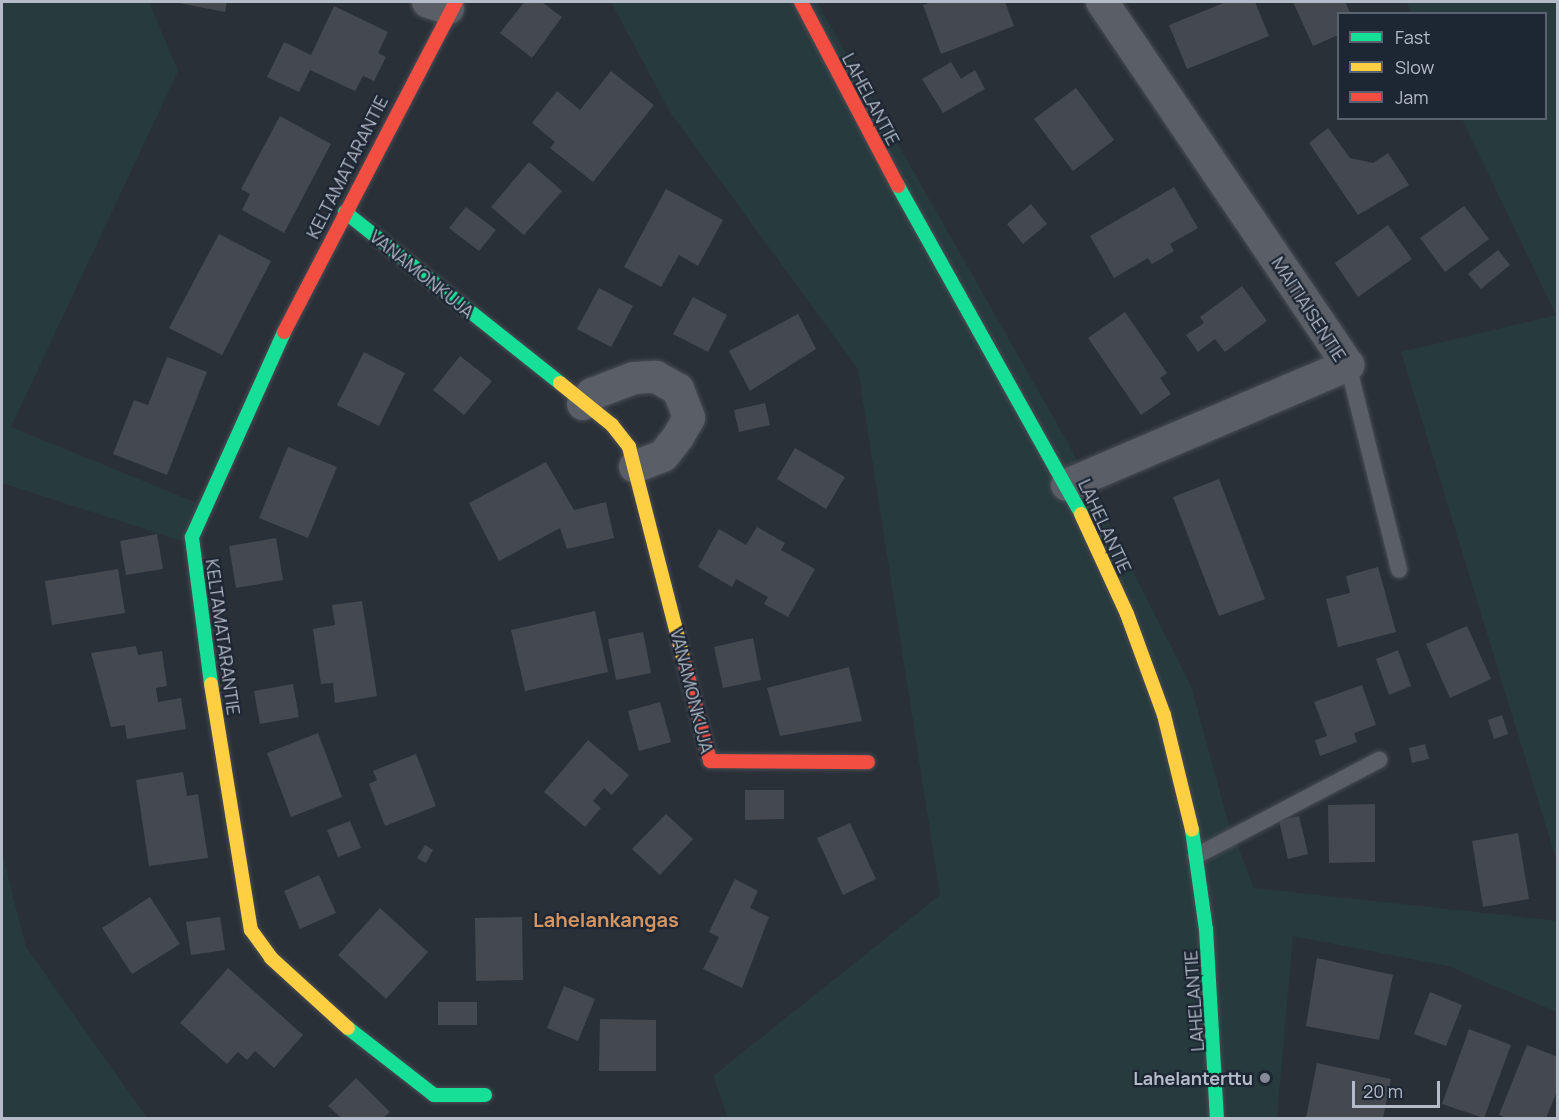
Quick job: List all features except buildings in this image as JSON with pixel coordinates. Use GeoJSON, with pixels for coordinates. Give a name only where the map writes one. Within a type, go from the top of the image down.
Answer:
{"type":"FeatureCollection","features":[{"type":"Feature","properties":{"kind":"street","name":"LAHELANTIE"},"geometry":{"type":"LineString","coordinates":[[801,2],[860,120],[1067,485],[1127,614],[1164,715],[1196,856],[1215,1037],[1217,1119]]}},
{"type":"Feature","properties":{"kind":"street","name":"MAITIAISENTIE"},"geometry":{"type":"LineString","coordinates":[[1067,485],[1348,364],[1102,2]]}},
{"type":"Feature","properties":{"kind":"street","name":"KELTAMATARANTIE"},"geometry":{"type":"LineString","coordinates":[[444,4],[345,212],[291,316],[192,537],[196,594],[251,930],[271,958],[389,1065],[434,1095],[485,1095]]}},
{"type":"Feature","properties":{"kind":"street","name":"VANAMONKUJA"},"geometry":{"type":"LineString","coordinates":[[345,212],[612,425],[629,447],[710,761],[868,762]]}},
{"type":"Feature","properties":{"kind":"street"},"geometry":{"type":"LineString","coordinates":[[583,404],[592,394],[634,378],[656,377],[678,390],[689,418],[663,456],[634,467]]}},
{"type":"Feature","properties":{"kind":"lane"},"geometry":{"type":"LineString","coordinates":[[1348,364],[1399,570]]}},
{"type":"Feature","properties":{"kind":"lane"},"geometry":{"type":"LineString","coordinates":[[1196,856],[1379,760]]}},
{"type":"Feature","properties":{"kind":"green space"},"geometry":{"type":"Polygon","coordinates":[[[2,2],[149,2],[178,71],[11,427],[202,505],[185,542],[2,483],[2,2]]]}},
{"type":"Feature","properties":{"kind":"green space"},"geometry":{"type":"Polygon","coordinates":[[[611,2],[817,2],[1068,443],[1191,686],[1227,818],[1254,888],[1557,921],[1557,1012],[1448,966],[1293,936],[1277,1118],[728,1118],[713,1076],[940,895],[858,369],[670,112],[611,2]]]}},
{"type":"Feature","properties":{"kind":"green space"},"geometry":{"type":"Polygon","coordinates":[[[1406,2],[1557,2],[1557,862],[1401,352],[1556,315],[1462,120],[1547,120],[1547,12],[1411,12],[1406,2]]]}},
{"type":"Feature","properties":{"kind":"green space"},"geometry":{"type":"Polygon","coordinates":[[[2,853],[26,947],[147,1118],[2,1118],[2,853]]]}},
{"type":"Feature","properties":{"kind":"traffic: fast"},"geometry":{"type":"LineString","coordinates":[[898,186],[1081,514]]}},
{"type":"Feature","properties":{"kind":"traffic: fast"},"geometry":{"type":"LineString","coordinates":[[345,212],[560,383]]}},
{"type":"Feature","properties":{"kind":"traffic: fast"},"geometry":{"type":"LineString","coordinates":[[211,684],[192,537],[284,332]]}},
{"type":"Feature","properties":{"kind":"traffic: fast"},"geometry":{"type":"LineString","coordinates":[[1192,830],[1206,929],[1217,1118]]}},
{"type":"Feature","properties":{"kind":"traffic: fast"},"geometry":{"type":"LineString","coordinates":[[348,1028],[434,1095],[485,1095]]}},
{"type":"Feature","properties":{"kind":"traffic: slow"},"geometry":{"type":"LineString","coordinates":[[560,383],[612,425],[629,447],[684,661]]}},
{"type":"Feature","properties":{"kind":"traffic: slow"},"geometry":{"type":"LineString","coordinates":[[1081,514],[1127,614],[1164,715],[1192,830]]}},
{"type":"Feature","properties":{"kind":"traffic: slow"},"geometry":{"type":"LineString","coordinates":[[211,684],[251,930],[271,958],[348,1028]]}},
{"type":"Feature","properties":{"kind":"traffic: jam"},"geometry":{"type":"LineString","coordinates":[[284,332],[456,2]]}},
{"type":"Feature","properties":{"kind":"traffic: jam"},"geometry":{"type":"LineString","coordinates":[[801,2],[898,186]]}},
{"type":"Feature","properties":{"kind":"traffic: jam"},"geometry":{"type":"LineString","coordinates":[[684,661],[710,761],[868,762]]}},
{"type":"Feature","properties":{"kind":"place","name":"Lahelanterttu"},"geometry":{"type":"Point","coordinates":[1265,1078]}},
{"type":"Feature","properties":{"kind":"district","name":"Lahelankangas"},"geometry":{"type":"Point","coordinates":[606,919]}}]}
